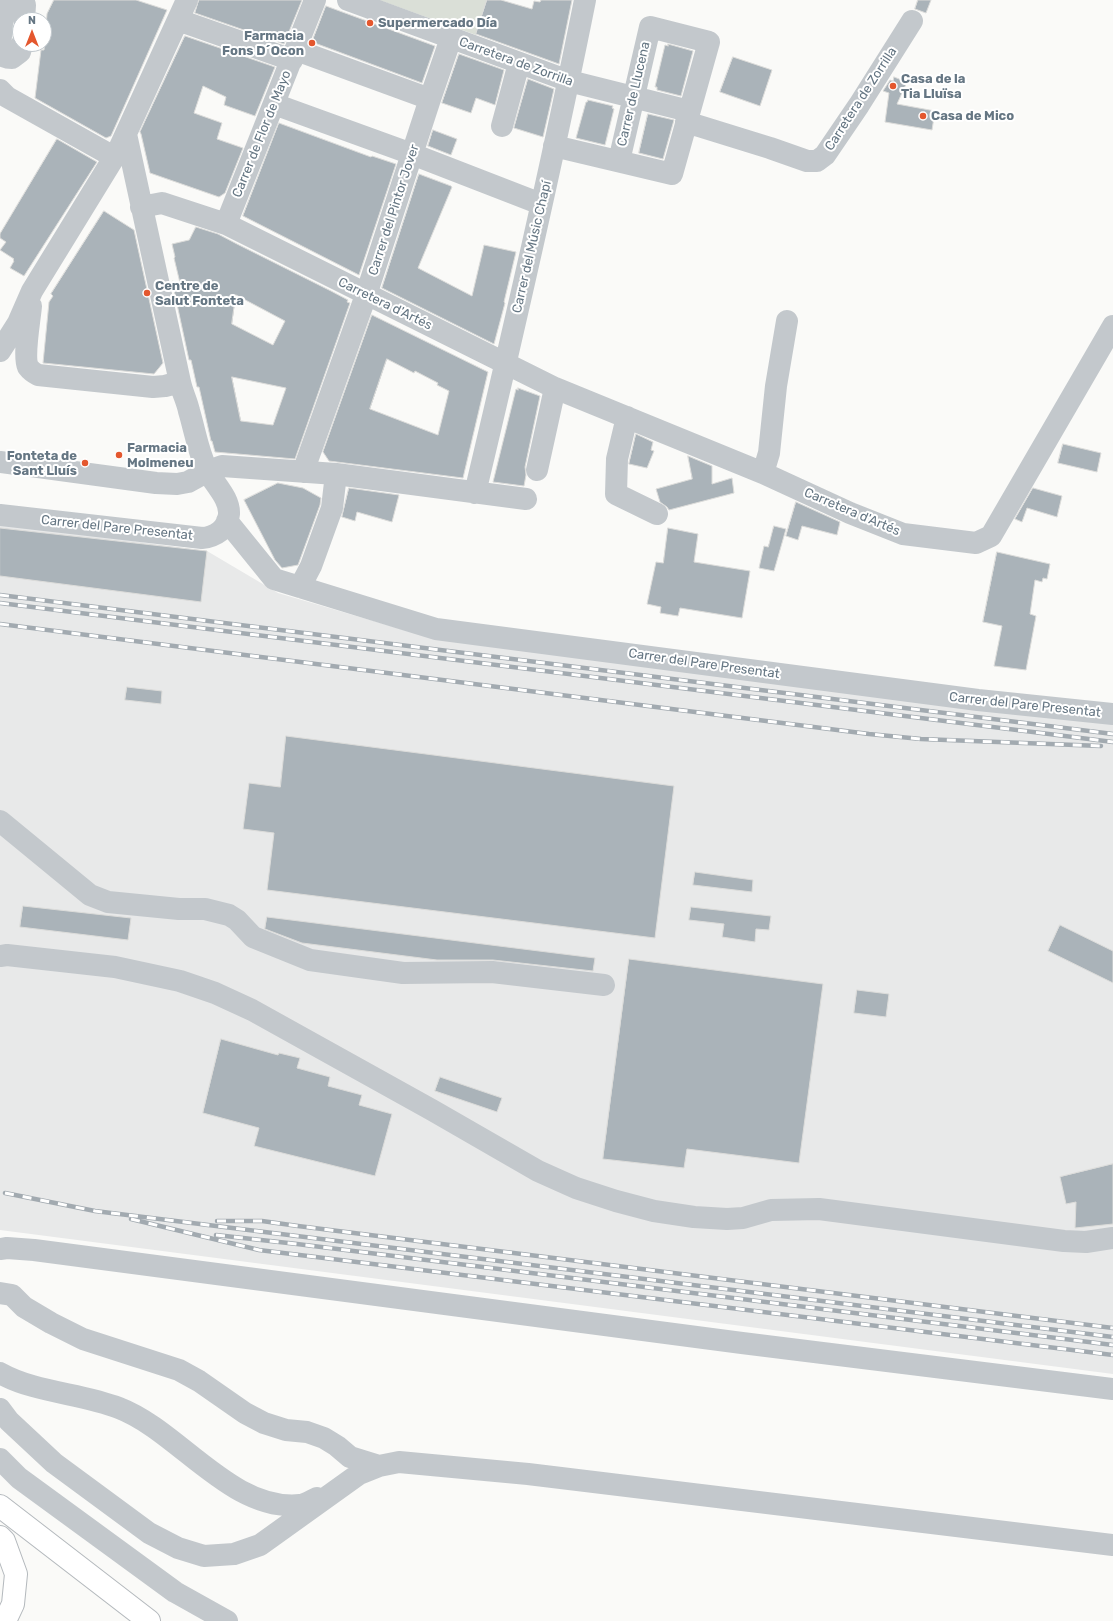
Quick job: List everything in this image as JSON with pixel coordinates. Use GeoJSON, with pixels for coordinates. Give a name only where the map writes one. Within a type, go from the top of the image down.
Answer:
{"type":"FeatureCollection","features":[{"type":"Feature","properties":{"kind":"highway"},"geometry":{"type":"LineString","coordinates":[[0,1506],[150,1621]]}},
{"type":"Feature","properties":{"kind":"highway"},"geometry":{"type":"LineString","coordinates":[[0,1537],[4,1541],[16,1574],[13,1604],[5,1621]]}},
{"type":"Feature","properties":{"kind":"street"},"geometry":{"type":"LineString","coordinates":[[0,352],[18,323],[32,291],[114,157],[187,0]]}},
{"type":"Feature","properties":{"kind":"street","name":"Carrer de Flor de Mayo"},"geometry":{"type":"LineString","coordinates":[[226,224],[315,0]]}},
{"type":"Feature","properties":{"kind":"street","name":"Carretera de Zorrilla"},"geometry":{"type":"LineString","coordinates":[[348,0],[569,81],[633,97],[807,161],[817,161],[825,155],[912,21]]}},
{"type":"Feature","properties":{"kind":"street","name":"Carrer del Músic Chapí"},"geometry":{"type":"LineString","coordinates":[[475,493],[506,363],[569,81],[585,0]]}},
{"type":"Feature","properties":{"kind":"street"},"geometry":{"type":"LineString","coordinates":[[20,52],[12,58],[6,58],[2,55],[0,48],[10,1],[25,5],[25,12]]}},
{"type":"Feature","properties":{"kind":"street"},"geometry":{"type":"LineString","coordinates":[[178,20],[294,55],[430,99]]}},
{"type":"Feature","properties":{"kind":"street","name":"Carrer de Llucena"},"geometry":{"type":"LineString","coordinates":[[619,161],[650,27],[709,42],[688,116]]}},
{"type":"Feature","properties":{"kind":"street","name":"Carrer del Pintor Jover"},"geometry":{"type":"LineString","coordinates":[[304,472],[366,295],[451,38]]}},
{"type":"Feature","properties":{"kind":"street"},"geometry":{"type":"LineString","coordinates":[[502,126],[518,63]]}},
{"type":"Feature","properties":{"kind":"street"},"geometry":{"type":"LineString","coordinates":[[1,92],[114,157]]}},
{"type":"Feature","properties":{"kind":"street"},"geometry":{"type":"LineString","coordinates":[[274,104],[412,154],[541,204]]}},
{"type":"Feature","properties":{"kind":"street"},"geometry":{"type":"LineString","coordinates":[[554,146],[672,174],[688,116]]}},
{"type":"Feature","properties":{"kind":"street"},"geometry":{"type":"LineString","coordinates":[[126,134],[180,382],[189,409],[199,449],[208,471],[226,500],[229,514],[227,521]]}},
{"type":"Feature","properties":{"kind":"street","name":"Carretera d'Artés"},"geometry":{"type":"LineString","coordinates":[[141,207],[162,202],[226,224],[555,388],[764,473],[850,513],[903,534],[976,543],[991,536],[1113,326]]}},
{"type":"Feature","properties":{"kind":"street"},"geometry":{"type":"LineString","coordinates":[[32,291],[26,356],[28,366],[32,372],[38,375],[153,387],[165,386],[180,382]]}},
{"type":"Feature","properties":{"kind":"street"},"geometry":{"type":"LineString","coordinates":[[764,473],[769,453],[776,386],[787,321]]}},
{"type":"Feature","properties":{"kind":"street"},"geometry":{"type":"LineString","coordinates":[[538,470],[555,388]]}},
{"type":"Feature","properties":{"kind":"street"},"geometry":{"type":"LineString","coordinates":[[627,417],[617,459],[616,494],[657,514]]}},
{"type":"Feature","properties":{"kind":"street"},"geometry":{"type":"LineString","coordinates":[[0,462],[156,483],[177,484],[188,482],[208,471],[222,466],[336,474],[526,499]]}},
{"type":"Feature","properties":{"kind":"street"},"geometry":{"type":"LineString","coordinates":[[300,587],[310,566],[332,508],[336,474]]}},
{"type":"Feature","properties":{"kind":"street","name":"Carrer del Pare Presentat"},"geometry":{"type":"LineString","coordinates":[[0,515],[202,538],[220,532],[227,521],[274,579],[436,629],[978,700],[1113,714]]}},
{"type":"Feature","properties":{"kind":"street"},"geometry":{"type":"LineString","coordinates":[[0,821],[90,895],[108,902],[179,910],[205,909],[229,915],[237,920],[253,937],[310,960],[403,973],[492,972],[604,985]]}},
{"type":"Feature","properties":{"kind":"street"},"geometry":{"type":"LineString","coordinates":[[0,956],[7,955],[115,967],[180,982],[215,993],[252,1010],[538,1171],[576,1188],[654,1211],[694,1217],[728,1219],[743,1218],[771,1210],[819,1209],[1064,1241],[1086,1242],[1113,1238]]}},
{"type":"Feature","properties":{"kind":"street"},"geometry":{"type":"LineString","coordinates":[[0,1249],[8,1248],[34,1250],[742,1343],[1113,1389]]}},
{"type":"Feature","properties":{"kind":"street"},"geometry":{"type":"LineString","coordinates":[[0,1293],[12,1295],[31,1311],[83,1339],[179,1370],[199,1381],[245,1414],[264,1423],[286,1430],[313,1434],[324,1438],[337,1446],[350,1457],[379,1466]]}},
{"type":"Feature","properties":{"kind":"street"},"geometry":{"type":"LineString","coordinates":[[0,1373],[9,1378],[32,1385],[120,1408],[144,1421],[240,1491],[263,1501],[301,1505],[337,1489]]}},
{"type":"Feature","properties":{"kind":"street"},"geometry":{"type":"LineString","coordinates":[[0,1409],[9,1421],[54,1463],[149,1533],[178,1548],[204,1556],[234,1554],[260,1545],[359,1474],[379,1466],[399,1462],[528,1474],[1113,1545]]}},
{"type":"Feature","properties":{"kind":"street"},"geometry":{"type":"LineString","coordinates":[[337,1446],[342,1464],[337,1489]]}},
{"type":"Feature","properties":{"kind":"street"},"geometry":{"type":"LineString","coordinates":[[0,1459],[19,1478],[175,1592],[227,1621]]}},
{"type":"Feature","properties":{"kind":"shaded area"},"geometry":{"type":"Polygon","coordinates":[[[379,0],[487,0],[476,35],[379,0]]]}},
{"type":"Feature","properties":{"kind":"shaded area"},"geometry":{"type":"Polygon","coordinates":[[[0,523],[207,551],[278,593],[411,632],[1113,724],[1113,1374],[0,1230],[0,523]]]}},
{"type":"Feature","properties":{"kind":"building"},"geometry":{"type":"Polygon","coordinates":[[[54,0],[136,0],[167,10],[111,136],[106,138],[35,98],[41,52],[52,52],[52,12],[48,12],[54,0]]]}},
{"type":"Feature","properties":{"kind":"building"},"geometry":{"type":"Polygon","coordinates":[[[199,0],[302,0],[284,44],[195,13],[199,0]]]}},
{"type":"Feature","properties":{"kind":"building"},"geometry":{"type":"Polygon","coordinates":[[[487,0],[501,0],[532,9],[534,1],[572,0],[559,64],[476,34],[487,0]]]}},
{"type":"Feature","properties":{"kind":"building"},"geometry":{"type":"Polygon","coordinates":[[[918,0],[931,0],[926,13],[915,9],[918,0]]]}},
{"type":"Feature","properties":{"kind":"building"},"geometry":{"type":"Polygon","coordinates":[[[326,6],[435,46],[422,83],[312,42],[326,6]]]}},
{"type":"Feature","properties":{"kind":"building"},"geometry":{"type":"Polygon","coordinates":[[[185,36],[275,67],[255,116],[224,105],[226,97],[203,86],[194,113],[222,123],[217,139],[243,148],[225,193],[219,197],[150,173],[140,132],[185,36]]]}},
{"type":"Feature","properties":{"kind":"building"},"geometry":{"type":"Polygon","coordinates":[[[668,44],[693,51],[681,96],[657,90],[657,87],[655,87],[665,45],[668,46],[668,44]]]}},
{"type":"Feature","properties":{"kind":"building"},"geometry":{"type":"Polygon","coordinates":[[[459,54],[504,70],[495,105],[476,98],[471,113],[442,103],[459,54]]]}},
{"type":"Feature","properties":{"kind":"building"},"geometry":{"type":"Polygon","coordinates":[[[733,57],[772,70],[760,106],[720,92],[733,57]]]}},
{"type":"Feature","properties":{"kind":"building","name":"Casa de Mico"},"geometry":{"type":"Polygon","coordinates":[[[894,77],[907,82],[897,104],[935,111],[932,130],[885,122],[889,93],[883,91],[890,80],[893,81],[894,77]]]}},
{"type":"Feature","properties":{"kind":"building"},"geometry":{"type":"Polygon","coordinates":[[[528,79],[554,89],[543,137],[514,128],[528,79]]]}},
{"type":"Feature","properties":{"kind":"building"},"geometry":{"type":"Polygon","coordinates":[[[588,100],[613,106],[612,108],[614,109],[605,145],[576,138],[586,102],[588,100]]]}},
{"type":"Feature","properties":{"kind":"building"},"geometry":{"type":"Polygon","coordinates":[[[648,114],[674,120],[663,159],[639,153],[648,114]]]}},
{"type":"Feature","properties":{"kind":"building"},"geometry":{"type":"Polygon","coordinates":[[[279,123],[371,157],[372,156],[396,164],[359,275],[243,216],[279,123]]]}},
{"type":"Feature","properties":{"kind":"building"},"geometry":{"type":"Polygon","coordinates":[[[433,130],[457,139],[451,155],[428,146],[433,130]]]}},
{"type":"Feature","properties":{"kind":"building"},"geometry":{"type":"Polygon","coordinates":[[[57,139],[97,162],[24,276],[10,268],[14,259],[0,250],[6,242],[0,238],[0,234],[57,139]]]}},
{"type":"Feature","properties":{"kind":"building"},"geometry":{"type":"Polygon","coordinates":[[[419,174],[452,187],[418,268],[472,296],[484,245],[516,252],[494,344],[382,288],[419,174]]]}},
{"type":"Feature","properties":{"kind":"building"},"geometry":{"type":"Polygon","coordinates":[[[104,211],[134,230],[163,363],[154,374],[43,363],[49,302],[53,296],[51,294],[104,211]]]}},
{"type":"Feature","properties":{"kind":"building"},"geometry":{"type":"Polygon","coordinates":[[[196,227],[218,234],[331,291],[348,300],[347,302],[350,303],[295,459],[215,452],[211,441],[199,387],[197,387],[191,360],[189,360],[172,281],[180,283],[172,244],[189,240],[196,227]],[[236,295],[232,324],[273,345],[285,321],[236,295]],[[232,377],[241,421],[273,425],[286,388],[232,377]]]}},
{"type":"Feature","properties":{"kind":"building"},"geometry":{"type":"Polygon","coordinates":[[[372,315],[488,372],[463,478],[329,461],[323,452],[372,315]],[[387,359],[370,409],[438,435],[449,391],[437,385],[438,383],[415,371],[414,373],[387,359]]]}},
{"type":"Feature","properties":{"kind":"building"},"geometry":{"type":"Polygon","coordinates":[[[518,388],[540,396],[525,467],[526,475],[524,486],[493,482],[516,389],[518,390],[518,388]]]}},
{"type":"Feature","properties":{"kind":"building"},"geometry":{"type":"Polygon","coordinates":[[[636,434],[653,442],[651,450],[654,451],[647,468],[629,464],[636,434]]]}},
{"type":"Feature","properties":{"kind":"building"},"geometry":{"type":"Polygon","coordinates":[[[1063,444],[1101,453],[1097,472],[1058,463],[1063,444]]]}},
{"type":"Feature","properties":{"kind":"building"},"geometry":{"type":"Polygon","coordinates":[[[688,456],[712,466],[712,484],[732,478],[734,493],[669,510],[660,502],[656,489],[692,479],[688,456]]]}},
{"type":"Feature","properties":{"kind":"building"},"geometry":{"type":"Polygon","coordinates":[[[278,483],[303,488],[321,498],[320,505],[298,565],[282,568],[275,560],[244,500],[278,483]]]}},
{"type":"Feature","properties":{"kind":"building"},"geometry":{"type":"Polygon","coordinates":[[[349,488],[399,495],[392,522],[357,512],[355,521],[342,517],[349,488]]]}},
{"type":"Feature","properties":{"kind":"building"},"geometry":{"type":"Polygon","coordinates":[[[1033,488],[1062,496],[1057,517],[1027,508],[1022,522],[1015,519],[1033,488]]]}},
{"type":"Feature","properties":{"kind":"building"},"geometry":{"type":"Polygon","coordinates":[[[796,502],[840,522],[837,535],[802,526],[798,540],[786,536],[796,502]]]}},
{"type":"Feature","properties":{"kind":"building"},"geometry":{"type":"Polygon","coordinates":[[[774,526],[786,529],[774,571],[759,568],[764,546],[768,547],[774,526]]]}},
{"type":"Feature","properties":{"kind":"building"},"geometry":{"type":"Polygon","coordinates":[[[0,528],[207,551],[201,602],[0,576],[0,528]]]}},
{"type":"Feature","properties":{"kind":"building"},"geometry":{"type":"Polygon","coordinates":[[[668,528],[698,534],[694,562],[750,571],[742,618],[680,608],[678,616],[660,613],[661,607],[647,604],[656,562],[663,563],[668,528]]]}},
{"type":"Feature","properties":{"kind":"building"},"geometry":{"type":"Polygon","coordinates":[[[997,552],[1050,564],[1047,579],[1043,578],[1042,582],[1035,580],[1030,614],[1036,616],[1026,670],[994,666],[1002,626],[983,622],[997,552]]]}},
{"type":"Feature","properties":{"kind":"building"},"geometry":{"type":"Polygon","coordinates":[[[127,687],[162,691],[161,704],[125,700],[127,687]]]}},
{"type":"Feature","properties":{"kind":"building"},"geometry":{"type":"Polygon","coordinates":[[[286,736],[674,786],[655,938],[267,890],[274,833],[243,829],[249,783],[280,787],[286,736]]]}},
{"type":"Feature","properties":{"kind":"building"},"geometry":{"type":"Polygon","coordinates":[[[695,872],[753,880],[752,892],[693,885],[695,872]]]}},
{"type":"Feature","properties":{"kind":"building"},"geometry":{"type":"Polygon","coordinates":[[[23,906],[131,918],[128,940],[20,927],[23,906]]]}},
{"type":"Feature","properties":{"kind":"building"},"geometry":{"type":"Polygon","coordinates":[[[691,907],[771,916],[769,930],[756,929],[755,942],[722,937],[724,924],[689,920],[691,907]]]}},
{"type":"Feature","properties":{"kind":"building"},"geometry":{"type":"Polygon","coordinates":[[[267,917],[595,958],[593,971],[493,960],[437,960],[302,943],[265,929],[267,917]]]}},
{"type":"Feature","properties":{"kind":"building"},"geometry":{"type":"Polygon","coordinates":[[[1060,925],[1113,951],[1113,983],[1048,951],[1060,925]]]}},
{"type":"Feature","properties":{"kind":"building"},"geometry":{"type":"Polygon","coordinates":[[[629,959],[823,984],[799,1163],[687,1149],[684,1168],[603,1159],[629,959]]]}},
{"type":"Feature","properties":{"kind":"building"},"geometry":{"type":"Polygon","coordinates":[[[857,990],[889,994],[886,1017],[854,1013],[857,990]]]}},
{"type":"Feature","properties":{"kind":"building"},"geometry":{"type":"Polygon","coordinates":[[[221,1039],[278,1055],[279,1053],[300,1058],[297,1068],[330,1077],[328,1086],[362,1095],[359,1105],[392,1114],[375,1176],[254,1146],[259,1128],[203,1113],[221,1039]]]}},
{"type":"Feature","properties":{"kind":"building"},"geometry":{"type":"Polygon","coordinates":[[[440,1077],[502,1098],[497,1112],[435,1091],[440,1077]]]}},
{"type":"Feature","properties":{"kind":"building"},"geometry":{"type":"Polygon","coordinates":[[[1113,1164],[1113,1224],[1075,1228],[1076,1202],[1066,1204],[1060,1177],[1113,1164]]]}},
{"type":"Feature","properties":{"kind":"railway"},"geometry":{"type":"LineString","coordinates":[[0,595],[1113,734]]}},
{"type":"Feature","properties":{"kind":"railway"},"geometry":{"type":"LineString","coordinates":[[0,603],[1113,742]]}},
{"type":"Feature","properties":{"kind":"railway"},"geometry":{"type":"LineString","coordinates":[[0,624],[869,734],[921,739],[1101,746]]}},
{"type":"Feature","properties":{"kind":"railway"},"geometry":{"type":"LineString","coordinates":[[5,1193],[95,1211],[1113,1337]]}},
{"type":"Feature","properties":{"kind":"railway"},"geometry":{"type":"LineString","coordinates":[[131,1219],[259,1250],[1113,1355]]}},
{"type":"Feature","properties":{"kind":"railway"},"geometry":{"type":"LineString","coordinates":[[217,1221],[262,1221],[1113,1328]]}},
{"type":"Feature","properties":{"kind":"railway"},"geometry":{"type":"LineString","coordinates":[[216,1235],[1113,1345]]}},
{"type":"Feature","properties":{"kind":"place","name":"Supermercado Día"},"geometry":{"type":"Point","coordinates":[370,23]}},
{"type":"Feature","properties":{"kind":"place","name":"Farmacia Fons D´Ocon"},"geometry":{"type":"Point","coordinates":[312,43]}},
{"type":"Feature","properties":{"kind":"place","name":"Casa de la Tia Lluïsa"},"geometry":{"type":"Point","coordinates":[893,86]}},
{"type":"Feature","properties":{"kind":"place","name":"Casa de Mico"},"geometry":{"type":"Point","coordinates":[923,116]}},
{"type":"Feature","properties":{"kind":"place","name":"Centre de Salut Fonteta"},"geometry":{"type":"Point","coordinates":[147,293]}},
{"type":"Feature","properties":{"kind":"place","name":"Farmacia Molmeneu"},"geometry":{"type":"Point","coordinates":[119,455]}},
{"type":"Feature","properties":{"kind":"place","name":"Fonteta de Sant Lluís"},"geometry":{"type":"Point","coordinates":[85,463]}}]}
